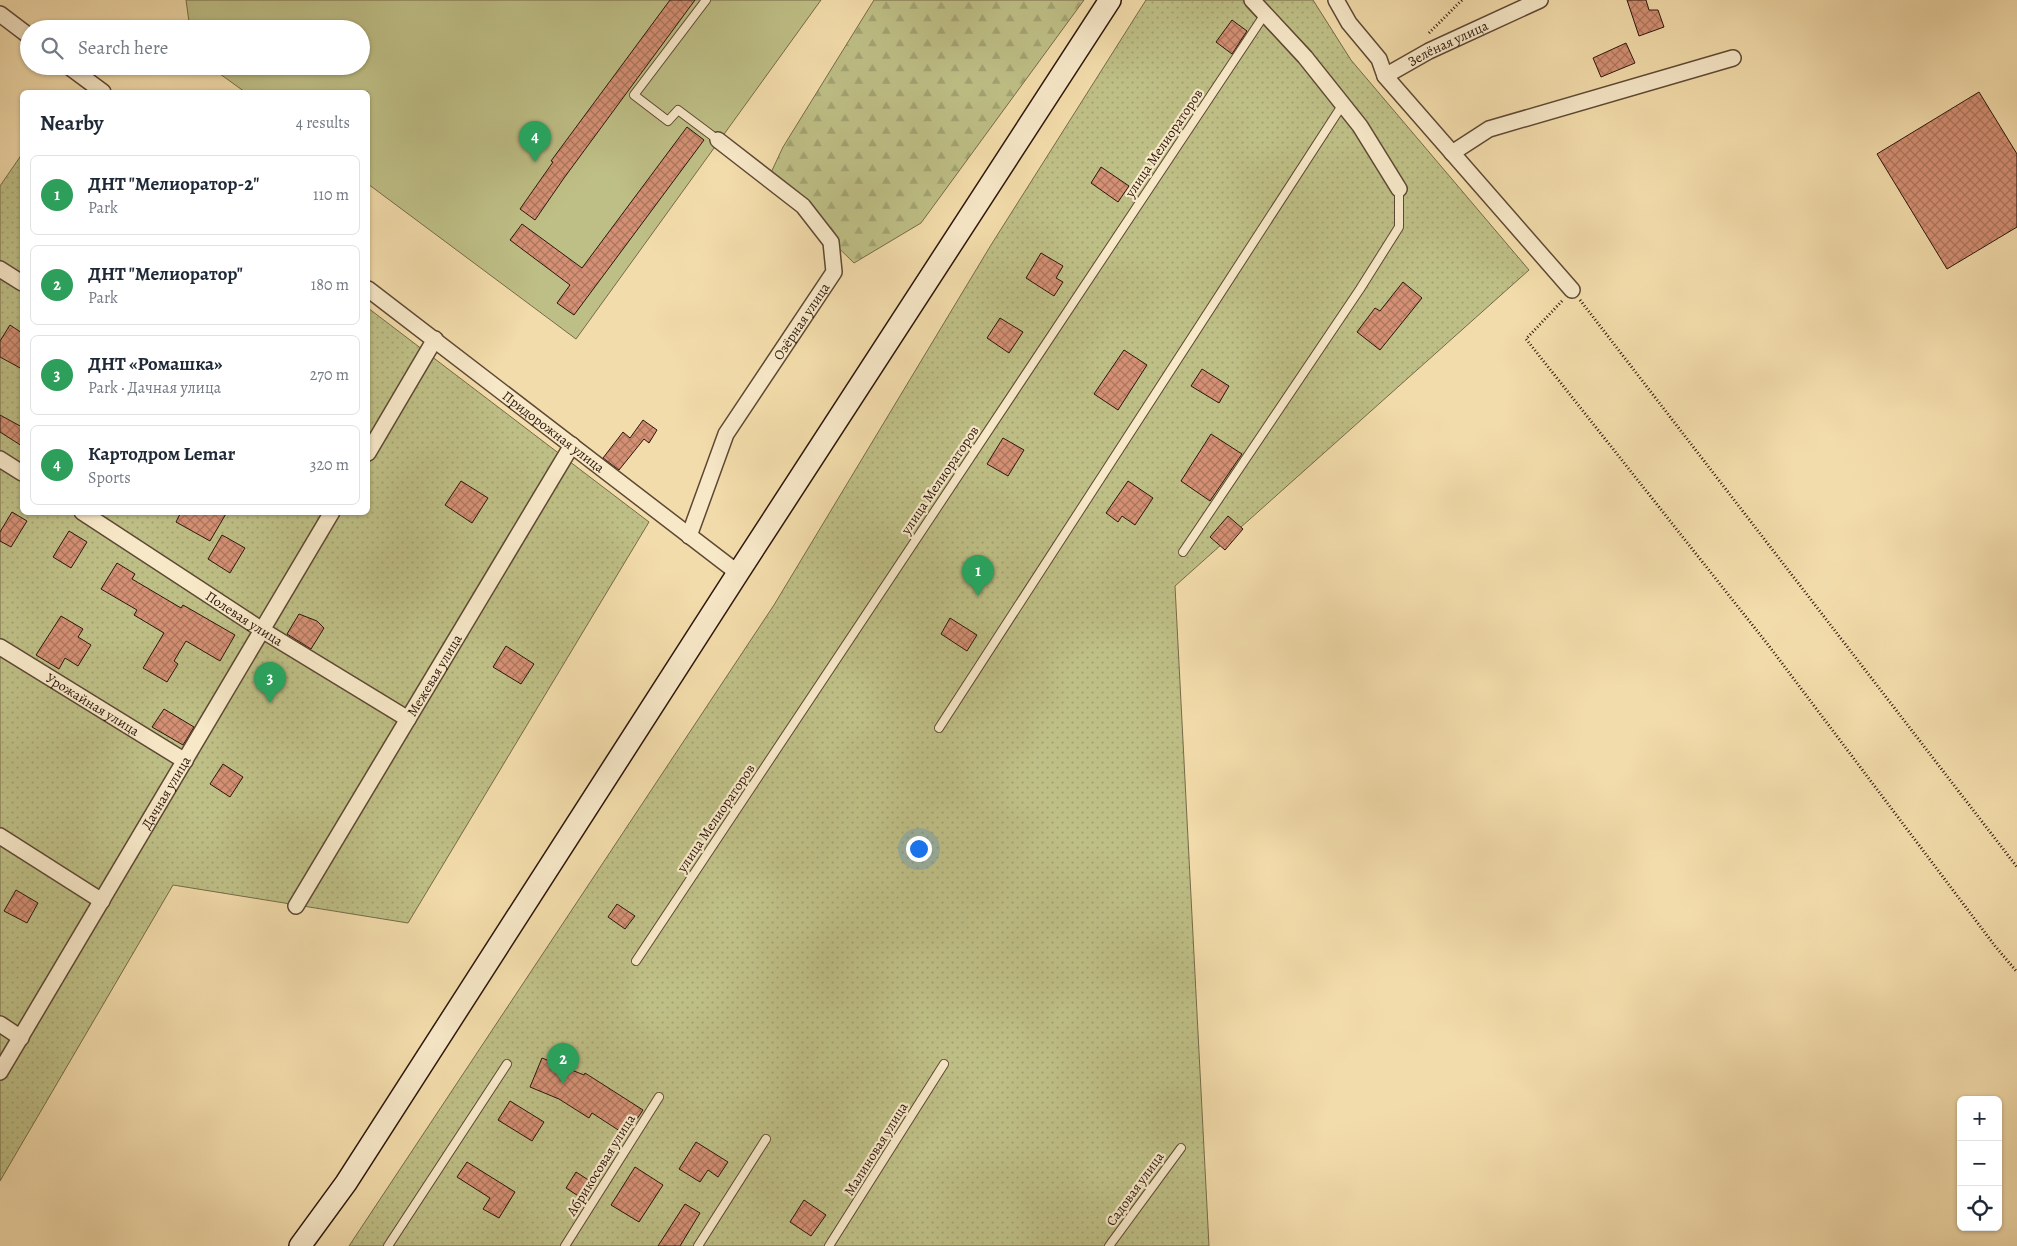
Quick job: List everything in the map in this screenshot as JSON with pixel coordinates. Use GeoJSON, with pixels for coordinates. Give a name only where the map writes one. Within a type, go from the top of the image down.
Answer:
{"type":"FeatureCollection","features":[{"type":"Feature","properties":{"kind":"main road"},"geometry":{"type":"LineString","coordinates":[[300,1246],[346,1183],[738,573],[1110,0]]}},
{"type":"Feature","properties":{"kind":"street"},"geometry":{"type":"LineString","coordinates":[[1252,0],[1305,56],[1343,104],[1360,126],[1399,190]]}},
{"type":"Feature","properties":{"kind":"street"},"geometry":{"type":"LineString","coordinates":[[1336,0],[1349,24],[1379,59],[1385,76],[1572,290]]}},
{"type":"Feature","properties":{"kind":"street","name":"Зелёная улица"},"geometry":{"type":"LineString","coordinates":[[1385,76],[1430,51],[1540,0]]}},
{"type":"Feature","properties":{"kind":"street"},"geometry":{"type":"LineString","coordinates":[[0,14],[20,29]]}},
{"type":"Feature","properties":{"kind":"street"},"geometry":{"type":"LineString","coordinates":[[1452,152],[1489,129],[1733,58]]}},
{"type":"Feature","properties":{"kind":"street"},"geometry":{"type":"LineString","coordinates":[[80,75],[100,90]]}},
{"type":"Feature","properties":{"kind":"street","name":"Озёрная улица"},"geometry":{"type":"LineString","coordinates":[[689,536],[726,434],[834,272],[831,242],[803,206],[718,140]]}},
{"type":"Feature","properties":{"kind":"street"},"geometry":{"type":"LineString","coordinates":[[0,269],[20,282]]}},
{"type":"Feature","properties":{"kind":"street","name":"Придорожная улица"},"geometry":{"type":"LineString","coordinates":[[370,290],[738,573]]}},
{"type":"Feature","properties":{"kind":"street"},"geometry":{"type":"LineString","coordinates":[[370,450],[435,339]]}},
{"type":"Feature","properties":{"kind":"street","name":"Межевая улица"},"geometry":{"type":"LineString","coordinates":[[296,906],[572,445]]}},
{"type":"Feature","properties":{"kind":"street"},"geometry":{"type":"LineString","coordinates":[[0,459],[20,472]]}},
{"type":"Feature","properties":{"kind":"street","name":"Полевая улица"},"geometry":{"type":"LineString","coordinates":[[87,515],[262,630],[408,719]]}},
{"type":"Feature","properties":{"kind":"street","name":"Дачная улица"},"geometry":{"type":"LineString","coordinates":[[0,1072],[330,515]]}},
{"type":"Feature","properties":{"kind":"street","name":"Урожайная улица"},"geometry":{"type":"LineString","coordinates":[[0,648],[185,761]]}},
{"type":"Feature","properties":{"kind":"street"},"geometry":{"type":"LineString","coordinates":[[0,836],[102,900]]}},
{"type":"Feature","properties":{"kind":"street"},"geometry":{"type":"LineString","coordinates":[[0,1024],[21,1038]]}},
{"type":"Feature","properties":{"kind":"lane"},"geometry":{"type":"LineString","coordinates":[[706,0],[634,95],[668,121],[678,110],[718,140]]}},
{"type":"Feature","properties":{"kind":"lane","name":"улица Мелиораторов"},"geometry":{"type":"LineString","coordinates":[[636,961],[1265,14]]}},
{"type":"Feature","properties":{"kind":"lane"},"geometry":{"type":"LineString","coordinates":[[939,728],[1343,104]]}},
{"type":"Feature","properties":{"kind":"lane"},"geometry":{"type":"LineString","coordinates":[[1183,552],[1399,227],[1399,190]]}},
{"type":"Feature","properties":{"kind":"lane"},"geometry":{"type":"LineString","coordinates":[[388,1246],[507,1064]]}},
{"type":"Feature","properties":{"kind":"lane","name":"Малиновая улица"},"geometry":{"type":"LineString","coordinates":[[830,1246],[944,1064]]}},
{"type":"Feature","properties":{"kind":"lane","name":"Абрикосовая улица"},"geometry":{"type":"LineString","coordinates":[[565,1246],[658,1097]]}},
{"type":"Feature","properties":{"kind":"lane"},"geometry":{"type":"LineString","coordinates":[[698,1246],[766,1139]]}},
{"type":"Feature","properties":{"kind":"lane","name":"Садовая улица"},"geometry":{"type":"LineString","coordinates":[[1109,1246],[1181,1148]]}},
{"type":"Feature","properties":{"kind":"path"},"geometry":{"type":"LineString","coordinates":[[1430,51],[1424,39],[1462,0]]}},
{"type":"Feature","properties":{"kind":"path"},"geometry":{"type":"LineString","coordinates":[[2017,867],[1572,290],[1526,339],[1763,638],[2017,972]]}},
{"type":"Feature","properties":{"kind":"green space"},"geometry":{"type":"Polygon","coordinates":[[[186,0],[821,0],[576,339],[370,185],[370,90],[242,90],[221,75],[370,75],[370,20],[189,20],[186,0]]]}},
{"type":"Feature","properties":{"kind":"green space"},"geometry":{"type":"Polygon","coordinates":[[[874,0],[1084,0],[921,223],[854,263],[768,179],[783,147],[874,0]]]}},
{"type":"Feature","properties":{"kind":"green space"},"geometry":{"type":"Polygon","coordinates":[[[1146,0],[1313,0],[1351,60],[1529,270],[1175,586],[1209,1246],[349,1246],[774,605],[991,245],[1146,0]]]}},
{"type":"Feature","properties":{"kind":"green space"},"geometry":{"type":"Polygon","coordinates":[[[20,157],[20,515],[370,515],[370,310],[649,522],[408,923],[173,885],[0,1181],[0,186],[20,157]]]}},
{"type":"Feature","properties":{"kind":"building"},"geometry":{"type":"Polygon","coordinates":[[[670,0],[695,0],[535,220],[520,209],[553,162],[551,161],[670,0]]]}},
{"type":"Feature","properties":{"kind":"building"},"geometry":{"type":"Polygon","coordinates":[[[1627,0],[1646,0],[1649,10],[1658,10],[1664,27],[1639,36],[1627,0]]]}},
{"type":"Feature","properties":{"kind":"building"},"geometry":{"type":"Polygon","coordinates":[[[1232,20],[1247,31],[1232,54],[1216,42],[1232,20]]]}},
{"type":"Feature","properties":{"kind":"building"},"geometry":{"type":"Polygon","coordinates":[[[1626,43],[1635,63],[1601,77],[1593,58],[1626,43]]]}},
{"type":"Feature","properties":{"kind":"building"},"geometry":{"type":"Polygon","coordinates":[[[1979,92],[2017,154],[2017,227],[1947,269],[1877,154],[1979,92]]]}},
{"type":"Feature","properties":{"kind":"building"},"geometry":{"type":"Polygon","coordinates":[[[687,127],[704,140],[574,315],[557,303],[570,285],[510,240],[522,224],[582,268],[687,127]]]}},
{"type":"Feature","properties":{"kind":"building"},"geometry":{"type":"Polygon","coordinates":[[[1101,167],[1129,186],[1118,202],[1091,183],[1101,167]]]}},
{"type":"Feature","properties":{"kind":"building"},"geometry":{"type":"Polygon","coordinates":[[[1041,253],[1063,266],[1056,278],[1063,282],[1054,296],[1026,278],[1041,253]]]}},
{"type":"Feature","properties":{"kind":"building"},"geometry":{"type":"Polygon","coordinates":[[[1403,282],[1422,298],[1380,350],[1357,332],[1375,308],[1380,311],[1403,282]]]}},
{"type":"Feature","properties":{"kind":"building"},"geometry":{"type":"Polygon","coordinates":[[[1000,318],[1023,332],[1009,353],[987,338],[1000,318]]]}},
{"type":"Feature","properties":{"kind":"building"},"geometry":{"type":"Polygon","coordinates":[[[10,325],[20,332],[20,368],[0,357],[0,341],[10,325]]]}},
{"type":"Feature","properties":{"kind":"building"},"geometry":{"type":"Polygon","coordinates":[[[1124,350],[1147,365],[1118,410],[1094,394],[1124,350]]]}},
{"type":"Feature","properties":{"kind":"building"},"geometry":{"type":"Polygon","coordinates":[[[1202,369],[1229,386],[1219,403],[1191,386],[1202,369]]]}},
{"type":"Feature","properties":{"kind":"building"},"geometry":{"type":"Polygon","coordinates":[[[0,415],[20,426],[20,445],[0,432],[0,415]]]}},
{"type":"Feature","properties":{"kind":"building"},"geometry":{"type":"Polygon","coordinates":[[[643,420],[657,430],[649,443],[644,439],[619,470],[603,458],[623,432],[630,438],[643,420]]]}},
{"type":"Feature","properties":{"kind":"building"},"geometry":{"type":"Polygon","coordinates":[[[1211,434],[1242,454],[1210,501],[1181,481],[1211,434]]]}},
{"type":"Feature","properties":{"kind":"building"},"geometry":{"type":"Polygon","coordinates":[[[1003,438],[1024,450],[1008,476],[987,464],[1003,438]]]}},
{"type":"Feature","properties":{"kind":"building"},"geometry":{"type":"Polygon","coordinates":[[[461,481],[488,498],[472,523],[445,505],[461,481]]]}},
{"type":"Feature","properties":{"kind":"building"},"geometry":{"type":"Polygon","coordinates":[[[1128,481],[1153,498],[1135,525],[1122,516],[1118,522],[1106,513],[1128,481]]]}},
{"type":"Feature","properties":{"kind":"building"},"geometry":{"type":"Polygon","coordinates":[[[12,512],[27,521],[11,547],[0,541],[0,532],[12,512]]]}},
{"type":"Feature","properties":{"kind":"building"},"geometry":{"type":"Polygon","coordinates":[[[180,515],[225,515],[210,541],[176,522],[180,515]]]}},
{"type":"Feature","properties":{"kind":"building"},"geometry":{"type":"Polygon","coordinates":[[[1228,516],[1243,529],[1225,550],[1210,537],[1228,516]]]}},
{"type":"Feature","properties":{"kind":"building"},"geometry":{"type":"Polygon","coordinates":[[[69,531],[87,542],[71,568],[53,557],[69,531]]]}},
{"type":"Feature","properties":{"kind":"building"},"geometry":{"type":"Polygon","coordinates":[[[222,535],[245,548],[230,573],[208,559],[222,535]]]}},
{"type":"Feature","properties":{"kind":"building"},"geometry":{"type":"Polygon","coordinates":[[[117,563],[135,574],[132,579],[181,608],[183,605],[235,635],[220,661],[186,641],[174,661],[178,664],[167,682],[143,668],[164,633],[134,615],[137,610],[101,589],[117,563]]]}},
{"type":"Feature","properties":{"kind":"building"},"geometry":{"type":"Polygon","coordinates":[[[299,614],[317,621],[324,628],[311,649],[287,634],[299,614]]]}},
{"type":"Feature","properties":{"kind":"building"},"geometry":{"type":"Polygon","coordinates":[[[61,616],[83,629],[78,637],[91,645],[78,666],[65,658],[59,669],[36,655],[61,616]]]}},
{"type":"Feature","properties":{"kind":"building"},"geometry":{"type":"Polygon","coordinates":[[[950,618],[977,635],[967,651],[941,634],[950,618]]]}},
{"type":"Feature","properties":{"kind":"building"},"geometry":{"type":"Polygon","coordinates":[[[506,646],[534,664],[521,684],[493,667],[506,646]]]}},
{"type":"Feature","properties":{"kind":"building"},"geometry":{"type":"Polygon","coordinates":[[[164,709],[194,727],[183,745],[152,727],[164,709]]]}},
{"type":"Feature","properties":{"kind":"building"},"geometry":{"type":"Polygon","coordinates":[[[223,764],[243,777],[230,797],[210,784],[223,764]]]}},
{"type":"Feature","properties":{"kind":"building"},"geometry":{"type":"Polygon","coordinates":[[[16,890],[38,903],[27,923],[4,911],[16,890]]]}},
{"type":"Feature","properties":{"kind":"building"},"geometry":{"type":"Polygon","coordinates":[[[617,904],[635,916],[625,929],[608,917],[617,904]]]}},
{"type":"Feature","properties":{"kind":"building"},"geometry":{"type":"Polygon","coordinates":[[[542,1058],[584,1075],[585,1073],[643,1110],[626,1135],[592,1113],[589,1118],[559,1099],[530,1087],[542,1058]]]}},
{"type":"Feature","properties":{"kind":"building"},"geometry":{"type":"Polygon","coordinates":[[[510,1101],[544,1122],[532,1141],[498,1120],[510,1101]]]}},
{"type":"Feature","properties":{"kind":"building"},"geometry":{"type":"Polygon","coordinates":[[[696,1142],[728,1162],[718,1177],[708,1170],[700,1182],[679,1169],[696,1142]]]}},
{"type":"Feature","properties":{"kind":"building"},"geometry":{"type":"Polygon","coordinates":[[[467,1162],[515,1192],[499,1218],[483,1209],[490,1198],[457,1177],[467,1162]]]}},
{"type":"Feature","properties":{"kind":"building"},"geometry":{"type":"Polygon","coordinates":[[[635,1167],[663,1185],[639,1222],[611,1205],[635,1167]]]}},
{"type":"Feature","properties":{"kind":"building"},"geometry":{"type":"Polygon","coordinates":[[[576,1172],[593,1183],[583,1199],[566,1188],[576,1172]]]}},
{"type":"Feature","properties":{"kind":"building"},"geometry":{"type":"Polygon","coordinates":[[[804,1200],[826,1215],[811,1236],[790,1222],[804,1200]]]}},
{"type":"Feature","properties":{"kind":"building"},"geometry":{"type":"Polygon","coordinates":[[[685,1204],[700,1213],[680,1246],[658,1246],[685,1204]]]}},
{"type":"Feature","properties":{"kind":"place","name":"Картодром Lemar"},"geometry":{"type":"Point","coordinates":[535,162]}},
{"type":"Feature","properties":{"kind":"place","name":"ДНТ \"Мелиоратор-2\""},"geometry":{"type":"Point","coordinates":[978,596]}},
{"type":"Feature","properties":{"kind":"place","name":"ДНТ «Ромашка»"},"geometry":{"type":"Point","coordinates":[270,703]}},
{"type":"Feature","properties":{"kind":"place","name":"ДНТ \"Мелиоратор\""},"geometry":{"type":"Point","coordinates":[563,1084]}}]}
